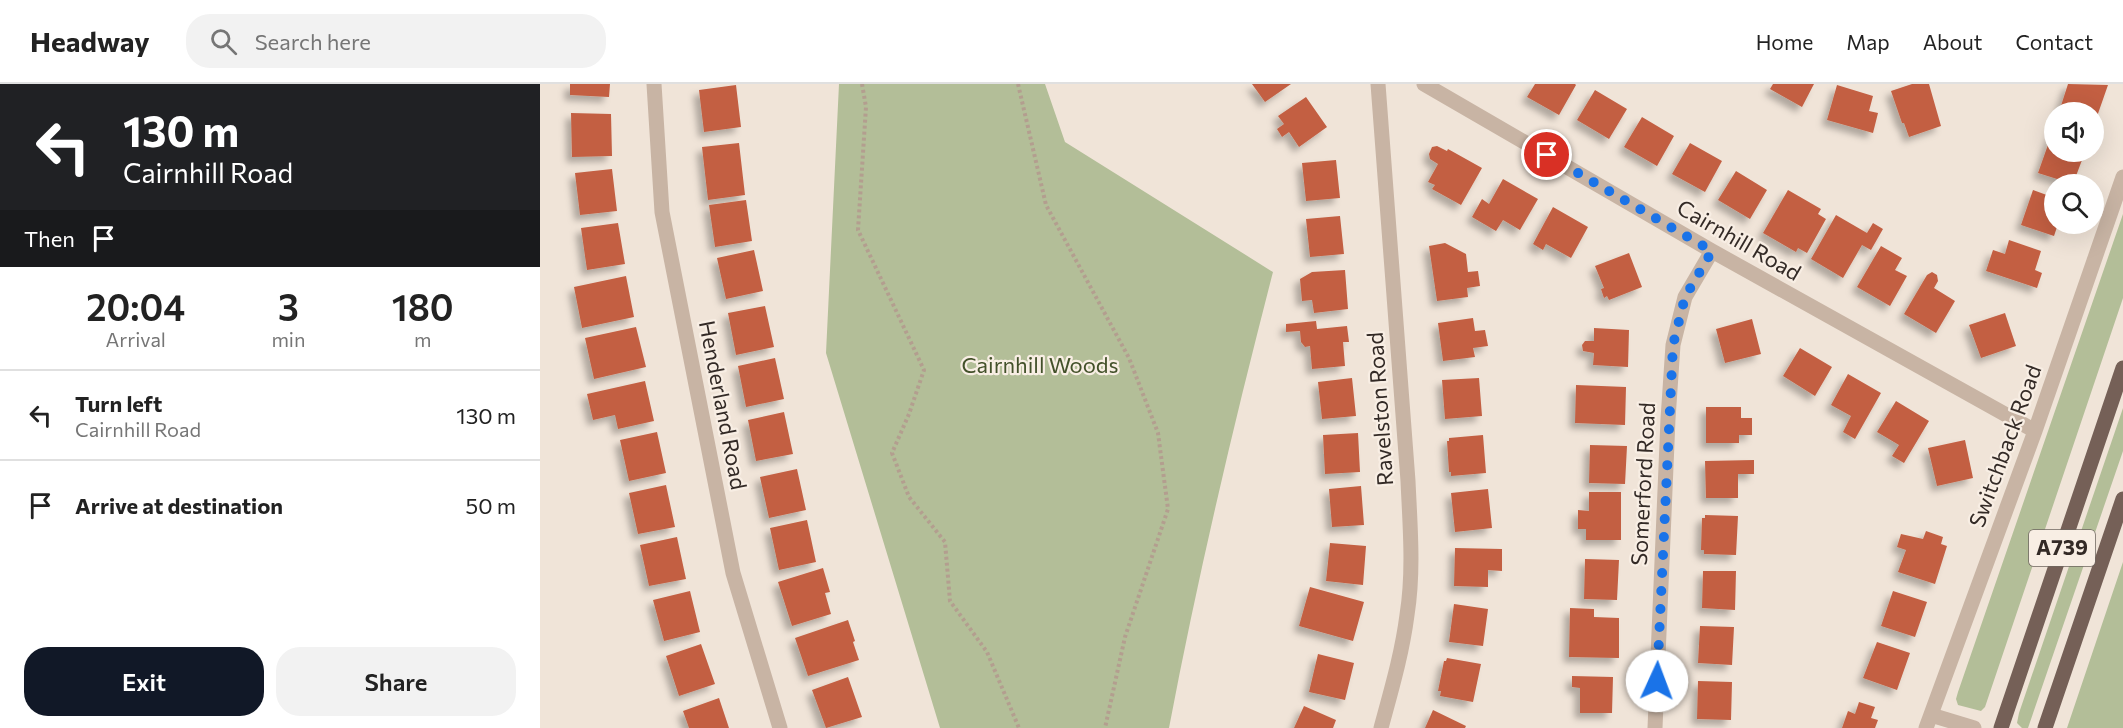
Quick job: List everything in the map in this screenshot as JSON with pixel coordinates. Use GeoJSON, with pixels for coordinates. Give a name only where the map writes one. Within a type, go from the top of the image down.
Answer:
{"type":"FeatureCollection","features":[{"type":"Feature","properties":{"kind":"main road","name":"A739"},"geometry":{"type":"LineString","coordinates":[[2001,728],[2123,368]]}},
{"type":"Feature","properties":{"kind":"main road","name":"A739"},"geometry":{"type":"LineString","coordinates":[[2045,728],[2123,499]]}},
{"type":"Feature","properties":{"kind":"street","name":"Henderland Road"},"geometry":{"type":"LineString","coordinates":[[654,84],[662,212],[666,235],[733,573],[780,728]]}},
{"type":"Feature","properties":{"kind":"street","name":"Ravelston Road"},"geometry":{"type":"LineString","coordinates":[[1378,84],[1412,547],[1408,614],[1398,668],[1381,728]]}},
{"type":"Feature","properties":{"kind":"street","name":"Cairnhill Road"},"geometry":{"type":"LineString","coordinates":[[1424,84],[1712,251],[2035,431]]}},
{"type":"Feature","properties":{"kind":"street","name":"Switchback Road"},"geometry":{"type":"LineString","coordinates":[[1929,722],[2035,431],[2123,177]]}},
{"type":"Feature","properties":{"kind":"street","name":"Somerford Road"},"geometry":{"type":"LineString","coordinates":[[1655,728],[1667,431],[1673,345],[1685,297],[1712,251]]}},
{"type":"Feature","properties":{"kind":"street"},"geometry":{"type":"LineString","coordinates":[[1929,722],[1974,728]]}},
{"type":"Feature","properties":{"kind":"path"},"geometry":{"type":"LineString","coordinates":[[862,84],[866,107],[858,230],[924,370],[909,414],[892,453],[909,497],[945,542],[950,602],[987,652],[1020,728]]}},
{"type":"Feature","properties":{"kind":"path"},"geometry":{"type":"LineString","coordinates":[[1017,84],[1046,205],[1129,358],[1158,433],[1168,509],[1125,637],[1105,728]]}},
{"type":"Feature","properties":{"kind":"green space","name":"Cairnhill Woods"},"geometry":{"type":"Polygon","coordinates":[[[839,84],[1045,84],[1065,142],[1273,272],[1217,499],[1169,728],[940,728],[826,353],[839,84]]]}},
{"type":"Feature","properties":{"kind":"green space"},"geometry":{"type":"Polygon","coordinates":[[[2123,214],[2123,298],[1985,707],[1981,711],[1958,705],[1956,699],[1958,692],[2123,214]]]}},
{"type":"Feature","properties":{"kind":"green space"},"geometry":{"type":"Polygon","coordinates":[[[2123,408],[2123,451],[2028,728],[2022,728],[2017,723],[2019,713],[2123,408]]]}},
{"type":"Feature","properties":{"kind":"green space"},"geometry":{"type":"Polygon","coordinates":[[[2123,562],[2123,728],[2067,728],[2123,562]]]}},
{"type":"Feature","properties":{"kind":"building"},"geometry":{"type":"Polygon","coordinates":[[[570,84],[610,84],[609,97],[570,95],[570,84]]]}},
{"type":"Feature","properties":{"kind":"building"},"geometry":{"type":"Polygon","coordinates":[[[1252,84],[1291,84],[1265,102],[1252,84]]]}},
{"type":"Feature","properties":{"kind":"building"},"geometry":{"type":"Polygon","coordinates":[[[1535,84],[1576,85],[1559,115],[1527,97],[1535,84]]]}},
{"type":"Feature","properties":{"kind":"building"},"geometry":{"type":"Polygon","coordinates":[[[1773,84],[1814,84],[1802,107],[1770,89],[1773,84]]]}},
{"type":"Feature","properties":{"kind":"building"},"geometry":{"type":"Polygon","coordinates":[[[1912,84],[1929,84],[1941,126],[1909,137],[1891,91],[1912,84]]]}},
{"type":"Feature","properties":{"kind":"building"},"geometry":{"type":"Polygon","coordinates":[[[2068,84],[2108,85],[2102,102],[2062,102],[2068,84]]]}},
{"type":"Feature","properties":{"kind":"building"},"geometry":{"type":"Polygon","coordinates":[[[736,85],[741,127],[704,132],[699,90],[736,85]]]}},
{"type":"Feature","properties":{"kind":"building"},"geometry":{"type":"Polygon","coordinates":[[[1837,85],[1873,96],[1869,111],[1878,113],[1873,133],[1827,120],[1837,85]]]}},
{"type":"Feature","properties":{"kind":"building"},"geometry":{"type":"Polygon","coordinates":[[[1595,90],[1627,109],[1609,139],[1577,120],[1595,90]]]}},
{"type":"Feature","properties":{"kind":"building"},"geometry":{"type":"Polygon","coordinates":[[[1306,97],[1327,127],[1299,147],[1289,132],[1282,137],[1277,129],[1284,124],[1278,116],[1306,97]]]}},
{"type":"Feature","properties":{"kind":"building"},"geometry":{"type":"Polygon","coordinates":[[[571,113],[611,114],[612,156],[572,157],[571,113]]]}},
{"type":"Feature","properties":{"kind":"building"},"geometry":{"type":"Polygon","coordinates":[[[1642,117],[1674,136],[1657,166],[1624,147],[1642,117]]]}},
{"type":"Feature","properties":{"kind":"building"},"geometry":{"type":"Polygon","coordinates":[[[739,143],[745,195],[708,200],[702,147],[739,143]]]}},
{"type":"Feature","properties":{"kind":"building"},"geometry":{"type":"Polygon","coordinates":[[[1690,143],[1722,161],[1705,192],[1672,174],[1690,143]]]}},
{"type":"Feature","properties":{"kind":"building"},"geometry":{"type":"Polygon","coordinates":[[[1437,146],[1447,151],[1448,149],[1482,168],[1461,205],[1432,189],[1435,185],[1428,182],[1438,164],[1430,159],[1429,154],[1432,147],[1437,146]]]}},
{"type":"Feature","properties":{"kind":"building"},"geometry":{"type":"Polygon","coordinates":[[[2044,156],[2044,162],[2081,162],[2077,174],[2038,173],[2044,156]]]}},
{"type":"Feature","properties":{"kind":"building"},"geometry":{"type":"Polygon","coordinates":[[[1336,160],[1340,198],[1306,201],[1302,163],[1336,160]]]}},
{"type":"Feature","properties":{"kind":"building"},"geometry":{"type":"Polygon","coordinates":[[[612,169],[617,211],[580,215],[575,173],[612,169]]]}},
{"type":"Feature","properties":{"kind":"building"},"geometry":{"type":"Polygon","coordinates":[[[1736,171],[1767,190],[1750,219],[1718,200],[1736,171]]]}},
{"type":"Feature","properties":{"kind":"building"},"geometry":{"type":"Polygon","coordinates":[[[1503,179],[1538,199],[1520,230],[1503,220],[1496,231],[1472,217],[1482,199],[1489,204],[1503,179]]]}},
{"type":"Feature","properties":{"kind":"building"},"geometry":{"type":"Polygon","coordinates":[[[1788,190],[1821,209],[1818,214],[1826,219],[1807,253],[1798,248],[1796,252],[1763,233],[1788,190]]]}},
{"type":"Feature","properties":{"kind":"building"},"geometry":{"type":"Polygon","coordinates":[[[2033,190],[2044,194],[2044,233],[2021,225],[2033,190]]]}},
{"type":"Feature","properties":{"kind":"building"},"geometry":{"type":"Polygon","coordinates":[[[746,200],[752,241],[715,247],[709,205],[746,200]]]}},
{"type":"Feature","properties":{"kind":"building"},"geometry":{"type":"Polygon","coordinates":[[[1553,207],[1588,227],[1571,258],[1546,244],[1543,250],[1533,244],[1553,207]]]}},
{"type":"Feature","properties":{"kind":"building"},"geometry":{"type":"Polygon","coordinates":[[[1836,215],[1867,233],[1873,223],[1883,229],[1871,250],[1862,245],[1843,278],[1811,259],[1836,215]]]}},
{"type":"Feature","properties":{"kind":"building"},"geometry":{"type":"Polygon","coordinates":[[[1340,216],[1344,254],[1310,257],[1306,219],[1340,216]]]}},
{"type":"Feature","properties":{"kind":"building"},"geometry":{"type":"Polygon","coordinates":[[[618,223],[625,264],[587,270],[581,228],[618,223]]]}},
{"type":"Feature","properties":{"kind":"building"},"geometry":{"type":"Polygon","coordinates":[[[2009,240],[2041,251],[2035,270],[2042,273],[2037,288],[1986,271],[1993,250],[2005,254],[2009,240]]]}},
{"type":"Feature","properties":{"kind":"building"},"geometry":{"type":"Polygon","coordinates":[[[1445,243],[1466,254],[1468,272],[1478,271],[1480,286],[1467,288],[1468,297],[1437,301],[1429,246],[1445,243]]]}},
{"type":"Feature","properties":{"kind":"building"},"geometry":{"type":"Polygon","coordinates":[[[1881,246],[1902,258],[1895,270],[1907,276],[1890,306],[1857,287],[1881,246]]]}},
{"type":"Feature","properties":{"kind":"building"},"geometry":{"type":"Polygon","coordinates":[[[754,250],[763,291],[726,299],[717,258],[754,250]]]}},
{"type":"Feature","properties":{"kind":"building"},"geometry":{"type":"Polygon","coordinates":[[[1629,253],[1642,287],[1609,300],[1607,296],[1604,298],[1601,289],[1604,288],[1595,266],[1629,253]]]}},
{"type":"Feature","properties":{"kind":"building"},"geometry":{"type":"Polygon","coordinates":[[[1345,270],[1348,309],[1314,313],[1312,300],[1302,301],[1300,279],[1312,272],[1345,270]]]}},
{"type":"Feature","properties":{"kind":"building"},"geometry":{"type":"Polygon","coordinates":[[[1932,272],[1937,275],[1938,281],[1934,288],[1955,301],[1936,333],[1904,314],[1927,275],[1932,272]]]}},
{"type":"Feature","properties":{"kind":"building"},"geometry":{"type":"Polygon","coordinates":[[[626,276],[634,317],[582,328],[574,287],[626,276]]]}},
{"type":"Feature","properties":{"kind":"building"},"geometry":{"type":"Polygon","coordinates":[[[765,306],[774,347],[736,355],[728,313],[765,306]]]}},
{"type":"Feature","properties":{"kind":"building"},"geometry":{"type":"Polygon","coordinates":[[[2005,313],[2016,346],[1981,358],[1969,325],[2005,313]]]}},
{"type":"Feature","properties":{"kind":"building"},"geometry":{"type":"Polygon","coordinates":[[[1473,318],[1475,331],[1485,330],[1488,346],[1473,348],[1475,357],[1443,361],[1438,323],[1473,318]]]}},
{"type":"Feature","properties":{"kind":"building"},"geometry":{"type":"Polygon","coordinates":[[[1752,319],[1761,354],[1725,363],[1716,329],[1752,319]]]}},
{"type":"Feature","properties":{"kind":"building"},"geometry":{"type":"Polygon","coordinates":[[[1316,321],[1317,329],[1347,326],[1349,342],[1343,342],[1345,366],[1312,369],[1310,346],[1305,347],[1301,342],[1300,331],[1286,332],[1286,324],[1316,321]]]}},
{"type":"Feature","properties":{"kind":"building"},"geometry":{"type":"Polygon","coordinates":[[[636,327],[646,367],[594,379],[585,338],[636,327]]]}},
{"type":"Feature","properties":{"kind":"building"},"geometry":{"type":"Polygon","coordinates":[[[1594,328],[1629,330],[1628,367],[1593,365],[1594,353],[1583,351],[1582,345],[1585,341],[1594,341],[1594,328]]]}},
{"type":"Feature","properties":{"kind":"building"},"geometry":{"type":"Polygon","coordinates":[[[1800,348],[1832,367],[1815,396],[1783,376],[1800,348]]]}},
{"type":"Feature","properties":{"kind":"building"},"geometry":{"type":"Polygon","coordinates":[[[775,358],[784,399],[746,407],[738,366],[775,358]]]}},
{"type":"Feature","properties":{"kind":"building"},"geometry":{"type":"Polygon","coordinates":[[[1848,374],[1881,393],[1855,439],[1843,432],[1851,416],[1831,405],[1848,374]]]}},
{"type":"Feature","properties":{"kind":"building"},"geometry":{"type":"Polygon","coordinates":[[[1352,378],[1356,416],[1322,419],[1318,382],[1352,378]]]}},
{"type":"Feature","properties":{"kind":"building"},"geometry":{"type":"Polygon","coordinates":[[[1479,378],[1482,416],[1445,419],[1442,380],[1479,378]]]}},
{"type":"Feature","properties":{"kind":"building"},"geometry":{"type":"Polygon","coordinates":[[[645,381],[654,421],[618,429],[615,415],[593,420],[587,394],[645,381]]]}},
{"type":"Feature","properties":{"kind":"building"},"geometry":{"type":"Polygon","coordinates":[[[1576,385],[1626,387],[1625,425],[1575,423],[1576,385]]]}},
{"type":"Feature","properties":{"kind":"building"},"geometry":{"type":"Polygon","coordinates":[[[1896,401],[1929,421],[1904,463],[1892,456],[1899,445],[1877,432],[1896,401]]]}},
{"type":"Feature","properties":{"kind":"building"},"geometry":{"type":"Polygon","coordinates":[[[1706,407],[1741,407],[1741,418],[1752,418],[1752,435],[1739,435],[1739,443],[1706,443],[1706,407]]]}},
{"type":"Feature","properties":{"kind":"building"},"geometry":{"type":"Polygon","coordinates":[[[784,412],[793,454],[756,461],[748,420],[784,412]]]}},
{"type":"Feature","properties":{"kind":"building"},"geometry":{"type":"Polygon","coordinates":[[[657,432],[666,473],[629,481],[620,440],[657,432]]]}},
{"type":"Feature","properties":{"kind":"building"},"geometry":{"type":"Polygon","coordinates":[[[1358,433],[1360,472],[1325,474],[1323,435],[1358,433]]]}},
{"type":"Feature","properties":{"kind":"building"},"geometry":{"type":"Polygon","coordinates":[[[1483,435],[1486,473],[1451,476],[1447,441],[1449,438],[1483,435]]]}},
{"type":"Feature","properties":{"kind":"building"},"geometry":{"type":"Polygon","coordinates":[[[1965,440],[1973,478],[1937,486],[1928,448],[1965,440]]]}},
{"type":"Feature","properties":{"kind":"building"},"geometry":{"type":"Polygon","coordinates":[[[1590,445],[1627,446],[1625,484],[1589,483],[1590,445]]]}},
{"type":"Feature","properties":{"kind":"building"},"geometry":{"type":"Polygon","coordinates":[[[1754,460],[1754,474],[1738,474],[1738,498],[1706,498],[1705,461],[1754,460]]]}},
{"type":"Feature","properties":{"kind":"building"},"geometry":{"type":"Polygon","coordinates":[[[797,469],[806,510],[769,518],[760,477],[797,469]]]}},
{"type":"Feature","properties":{"kind":"building"},"geometry":{"type":"Polygon","coordinates":[[[666,485],[675,527],[638,534],[629,493],[666,485]]]}},
{"type":"Feature","properties":{"kind":"building"},"geometry":{"type":"Polygon","coordinates":[[[1361,486],[1364,525],[1332,527],[1329,489],[1361,486]]]}},
{"type":"Feature","properties":{"kind":"building"},"geometry":{"type":"Polygon","coordinates":[[[1488,489],[1492,528],[1455,532],[1451,493],[1488,489]]]}},
{"type":"Feature","properties":{"kind":"building"},"geometry":{"type":"Polygon","coordinates":[[[1589,492],[1621,492],[1621,540],[1586,540],[1586,529],[1578,529],[1578,510],[1589,511],[1589,492]]]}},
{"type":"Feature","properties":{"kind":"building"},"geometry":{"type":"Polygon","coordinates":[[[1705,515],[1738,516],[1736,555],[1704,554],[1704,550],[1701,550],[1702,518],[1705,518],[1705,515]]]}},
{"type":"Feature","properties":{"kind":"building"},"geometry":{"type":"Polygon","coordinates":[[[807,520],[816,562],[779,570],[770,528],[807,520]]]}},
{"type":"Feature","properties":{"kind":"building"},"geometry":{"type":"Polygon","coordinates":[[[1926,531],[1943,537],[1941,544],[1947,546],[1935,584],[1898,572],[1906,550],[1897,547],[1901,534],[1923,539],[1926,531]]]}},
{"type":"Feature","properties":{"kind":"building"},"geometry":{"type":"Polygon","coordinates":[[[677,537],[686,579],[649,586],[640,545],[677,537]]]}},
{"type":"Feature","properties":{"kind":"building"},"geometry":{"type":"Polygon","coordinates":[[[1330,543],[1366,546],[1363,585],[1326,581],[1330,543]]]}},
{"type":"Feature","properties":{"kind":"building"},"geometry":{"type":"Polygon","coordinates":[[[1455,548],[1502,549],[1502,571],[1488,570],[1488,587],[1454,586],[1455,548]]]}},
{"type":"Feature","properties":{"kind":"building"},"geometry":{"type":"Polygon","coordinates":[[[1585,559],[1619,560],[1617,600],[1584,599],[1585,559]]]}},
{"type":"Feature","properties":{"kind":"building"},"geometry":{"type":"Polygon","coordinates":[[[823,568],[830,592],[825,593],[831,614],[792,626],[778,582],[823,568]]]}},
{"type":"Feature","properties":{"kind":"building"},"geometry":{"type":"Polygon","coordinates":[[[1703,571],[1736,571],[1735,610],[1702,608],[1703,571]]]}},
{"type":"Feature","properties":{"kind":"building"},"geometry":{"type":"Polygon","coordinates":[[[1310,587],[1364,602],[1353,641],[1299,626],[1310,587]]]}},
{"type":"Feature","properties":{"kind":"building"},"geometry":{"type":"Polygon","coordinates":[[[690,591],[700,632],[664,641],[653,600],[690,591]]]}},
{"type":"Feature","properties":{"kind":"building"},"geometry":{"type":"Polygon","coordinates":[[[1893,591],[1927,602],[1915,637],[1881,626],[1893,591]]]}},
{"type":"Feature","properties":{"kind":"building"},"geometry":{"type":"Polygon","coordinates":[[[1454,604],[1488,609],[1483,646],[1449,642],[1454,604]]]}},
{"type":"Feature","properties":{"kind":"building"},"geometry":{"type":"Polygon","coordinates":[[[1570,608],[1594,609],[1594,617],[1619,618],[1619,658],[1569,657],[1570,608]]]}},
{"type":"Feature","properties":{"kind":"building"},"geometry":{"type":"Polygon","coordinates":[[[848,620],[859,660],[808,676],[795,638],[848,620]]]}},
{"type":"Feature","properties":{"kind":"building"},"geometry":{"type":"Polygon","coordinates":[[[1700,626],[1734,627],[1732,665],[1698,663],[1700,626]]]}},
{"type":"Feature","properties":{"kind":"building"},"geometry":{"type":"Polygon","coordinates":[[[1877,642],[1910,653],[1897,690],[1863,678],[1877,642]]]}},
{"type":"Feature","properties":{"kind":"building"},"geometry":{"type":"Polygon","coordinates":[[[701,644],[715,684],[679,696],[666,656],[701,644]]]}},
{"type":"Feature","properties":{"kind":"building"},"geometry":{"type":"Polygon","coordinates":[[[1318,654],[1354,663],[1345,700],[1309,692],[1318,654]]]}},
{"type":"Feature","properties":{"kind":"building"},"geometry":{"type":"Polygon","coordinates":[[[1447,658],[1481,664],[1473,702],[1440,696],[1441,691],[1438,691],[1444,661],[1447,658]]]}},
{"type":"Feature","properties":{"kind":"building"},"geometry":{"type":"Polygon","coordinates":[[[1572,676],[1613,677],[1612,713],[1580,713],[1580,688],[1572,687],[1572,676]]]}},
{"type":"Feature","properties":{"kind":"building"},"geometry":{"type":"Polygon","coordinates":[[[848,677],[862,717],[826,728],[812,690],[848,677]]]}},
{"type":"Feature","properties":{"kind":"building"},"geometry":{"type":"Polygon","coordinates":[[[1698,681],[1732,682],[1731,720],[1697,719],[1698,681]]]}},
{"type":"Feature","properties":{"kind":"building"},"geometry":{"type":"Polygon","coordinates":[[[719,698],[729,728],[689,728],[683,711],[719,698]]]}},
{"type":"Feature","properties":{"kind":"building"},"geometry":{"type":"Polygon","coordinates":[[[1859,702],[1875,707],[1871,718],[1878,720],[1875,728],[1842,728],[1848,711],[1855,714],[1859,702]]]}},
{"type":"Feature","properties":{"kind":"building"},"geometry":{"type":"Polygon","coordinates":[[[1304,706],[1336,720],[1333,728],[1294,728],[1304,706]]]}},
{"type":"Feature","properties":{"kind":"building"},"geometry":{"type":"Polygon","coordinates":[[[1433,710],[1466,726],[1465,728],[1425,728],[1433,710]]]}},
{"type":"Feature","properties":{"kind":"route"},"geometry":{"type":"LineString","coordinates":[[1547,155],[1712,251],[1685,297],[1673,345],[1657,681]]}}]}
